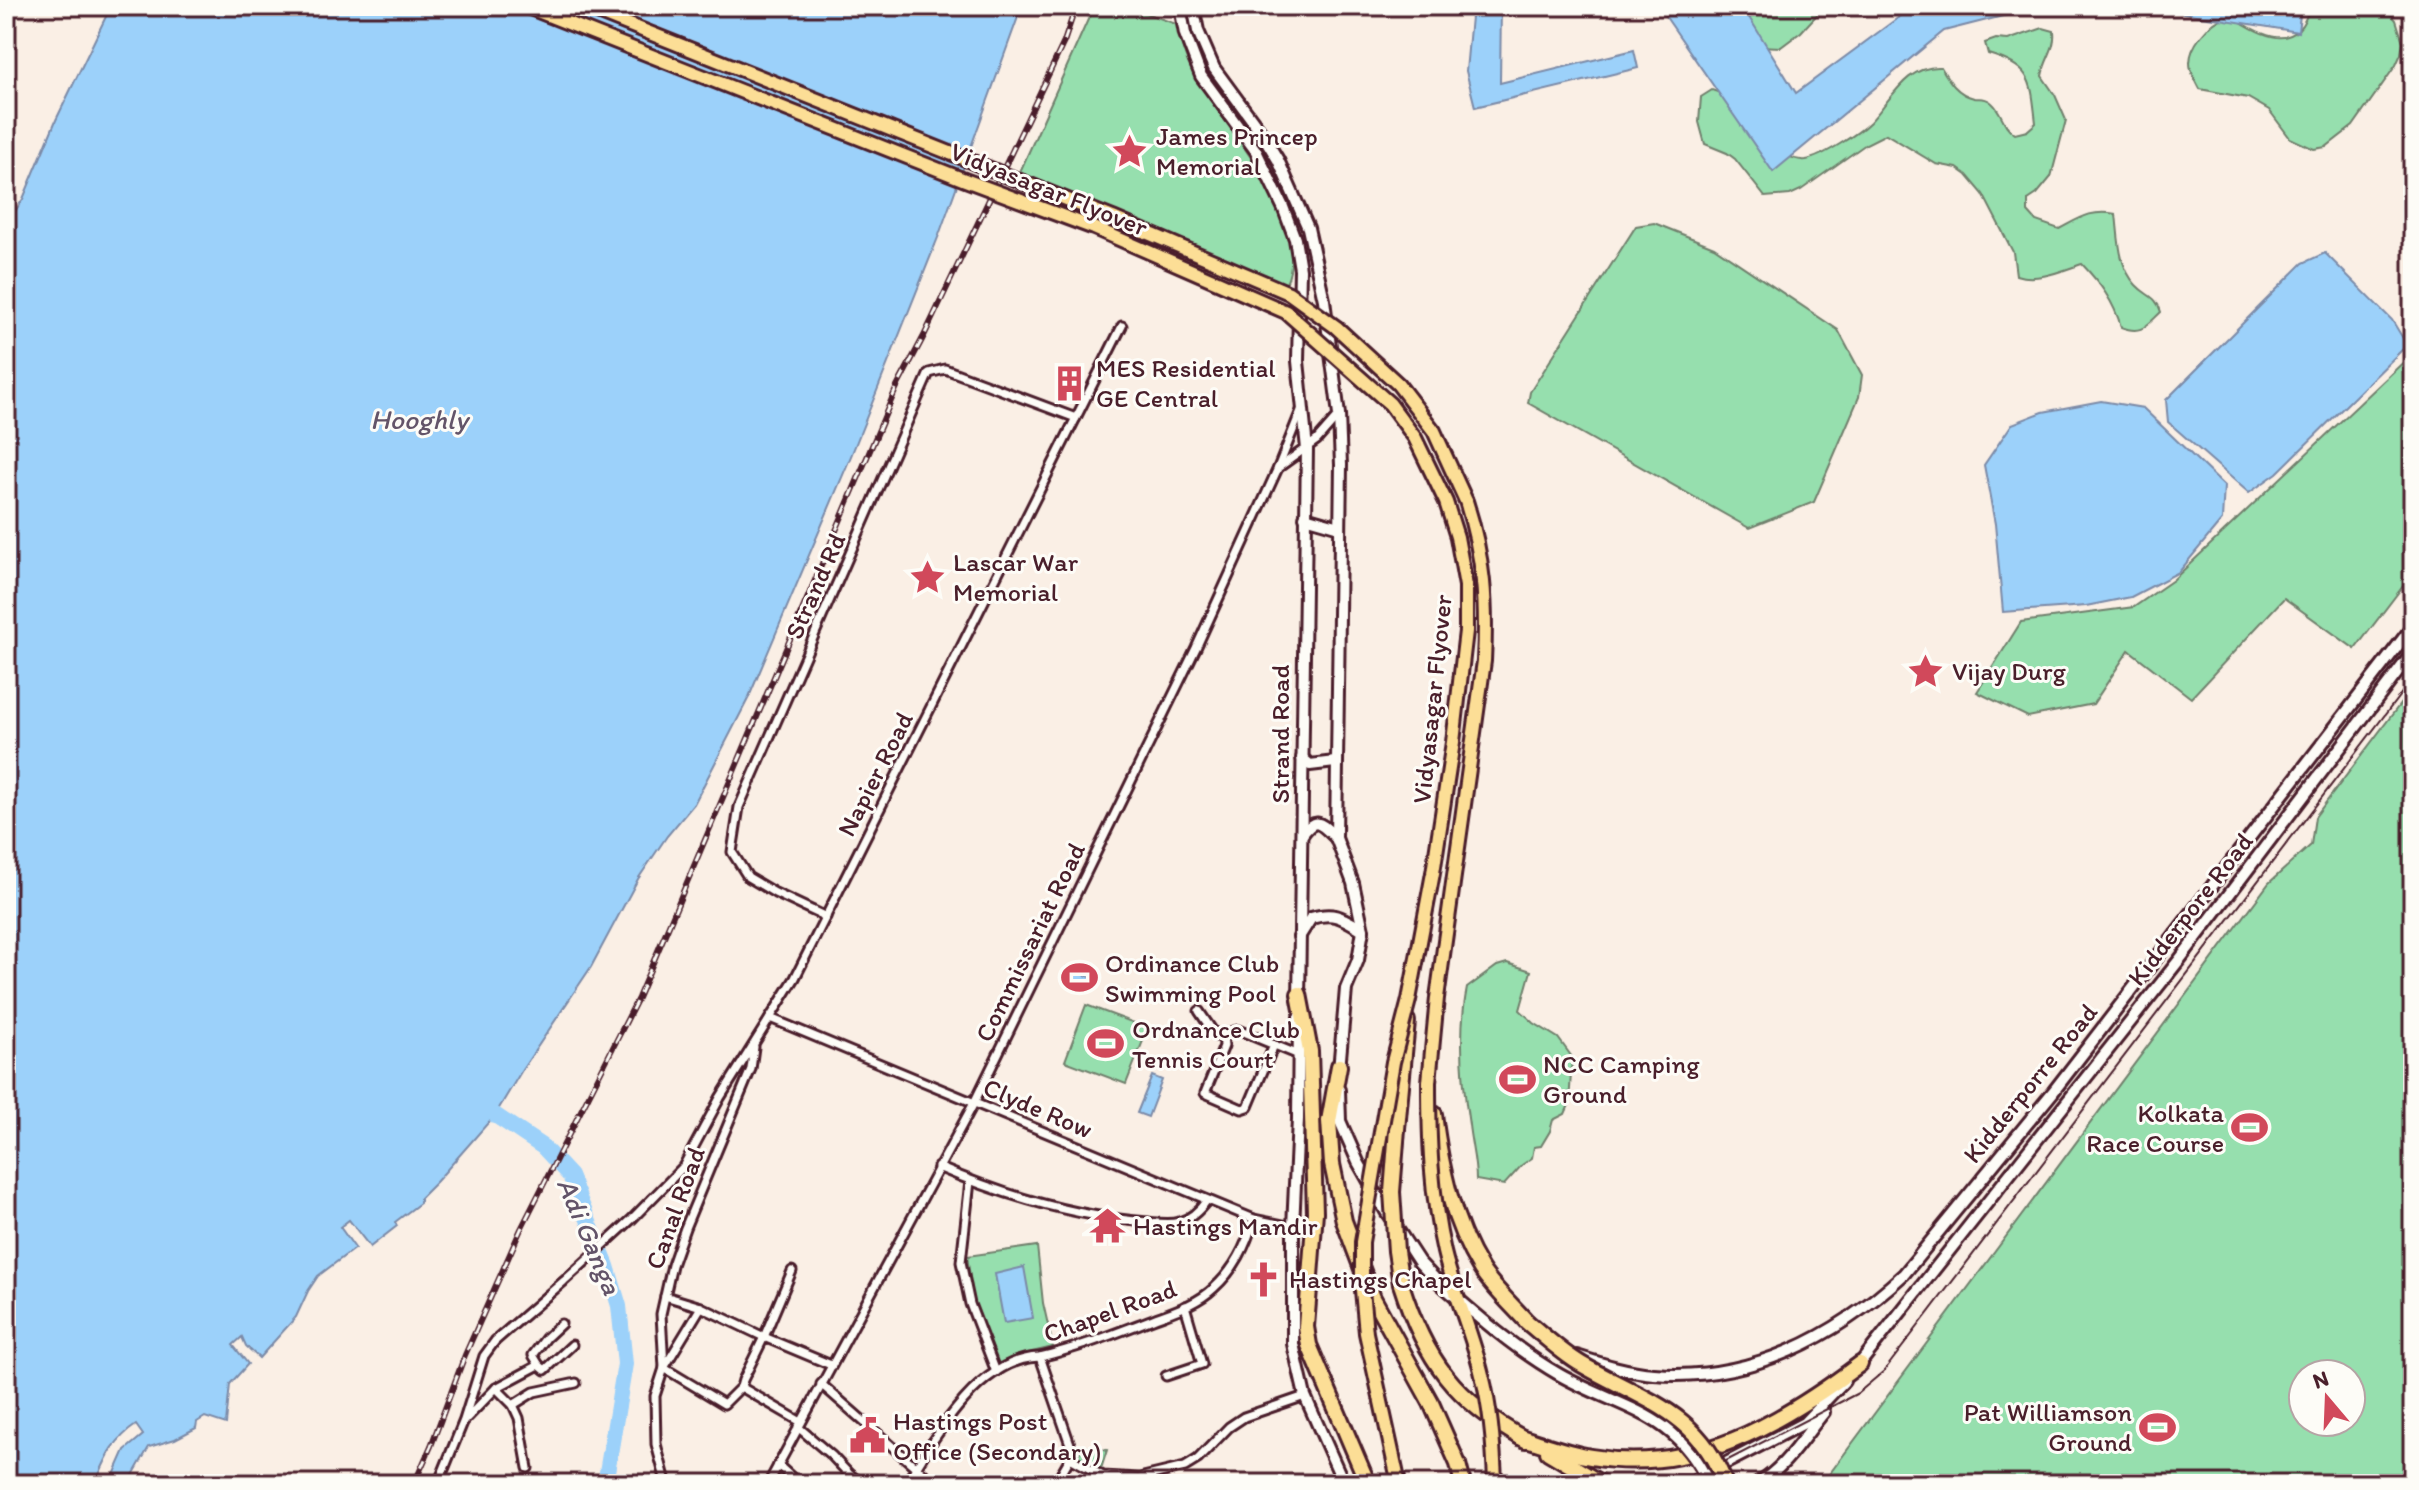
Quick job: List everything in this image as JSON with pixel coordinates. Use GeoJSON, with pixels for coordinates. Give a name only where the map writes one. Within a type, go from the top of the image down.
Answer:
{"type":"FeatureCollection","features":[{"type":"Feature","properties":{"kind":"highway","name":"Vidyasagar Flyover"},"geometry":{"type":"LineString","coordinates":[[525,6],[1094,228],[1286,312],[1390,404],[1415,438],[1446,502],[1457,537],[1466,586],[1466,631],[1433,873],[1409,1000],[1393,1062],[1362,1242],[1366,1333],[1399,1484]]}},
{"type":"Feature","properties":{"kind":"highway","name":"Vidyasagar Flyover"},"geometry":{"type":"LineString","coordinates":[[582,6],[1099,212],[1289,293],[1336,327],[1398,384],[1434,431],[1466,501],[1476,532],[1486,611],[1484,661],[1437,998],[1429,1082],[1429,1148],[1445,1254],[1482,1374],[1494,1454],[1495,1484]]}},
{"type":"Feature","properties":{"kind":"highway"},"geometry":{"type":"LineString","coordinates":[[1299,994],[1310,1051],[1315,1212],[1306,1327],[1309,1345],[1368,1484]]}},
{"type":"Feature","properties":{"kind":"highway"},"geometry":{"type":"LineString","coordinates":[[1409,1000],[1392,1192],[1401,1284],[1412,1319],[1430,1355],[1455,1389],[1483,1413],[1520,1437],[1602,1484]]}},
{"type":"Feature","properties":{"kind":"highway"},"geometry":{"type":"LineString","coordinates":[[1339,1066],[1329,1121],[1332,1164],[1344,1221],[1373,1298],[1431,1403],[1458,1464],[1463,1484]]}},
{"type":"Feature","properties":{"kind":"highway"},"geometry":{"type":"LineString","coordinates":[[1429,1082],[1451,1206],[1482,1271],[1527,1322],[1566,1353],[1605,1378],[1669,1410],[1711,1452],[1725,1484]]}},
{"type":"Feature","properties":{"kind":"highway"},"geometry":{"type":"LineString","coordinates":[[1520,1437],[1592,1457],[1661,1461],[1693,1455],[1785,1417],[1860,1364]]}},
{"type":"Feature","properties":{"kind":"main road","name":"Strand Road"},"geometry":{"type":"LineString","coordinates":[[1180,6],[1185,34],[1201,76],[1256,151],[1283,207],[1295,239],[1300,269],[1298,361],[1307,449],[1293,1344],[1305,1396],[1344,1484]]}},
{"type":"Feature","properties":{"kind":"main road"},"geometry":{"type":"LineString","coordinates":[[1193,6],[1198,31],[1214,68],[1267,141],[1291,186],[1308,228],[1324,300],[1339,415],[1336,838],[1353,883],[1363,930],[1358,960],[1346,989],[1339,1066],[1340,1121],[1358,1162],[1395,1225],[1419,1262],[1434,1278],[1493,1330],[1528,1355],[1562,1376],[1647,1414],[1680,1439],[1700,1464],[1709,1484]]}},
{"type":"Feature","properties":{"kind":"main road"},"geometry":{"type":"LineString","coordinates":[[1305,517],[1340,527]]}},
{"type":"Feature","properties":{"kind":"main road","name":"Kidderporre Road"},"geometry":{"type":"LineString","coordinates":[[1566,1353],[1626,1370],[1682,1375],[1712,1373],[1778,1357],[1823,1336],[1857,1315],[1904,1274],[2053,1092],[2413,626]]}},
{"type":"Feature","properties":{"kind":"main road","name":"Kidderpore Road"},"geometry":{"type":"LineString","coordinates":[[1692,1484],[1701,1476],[1804,1423],[1848,1378],[2180,959],[2413,652]]}},
{"type":"Feature","properties":{"kind":"main road"},"geometry":{"type":"LineString","coordinates":[[1302,758],[1310,765],[1335,762]]}},
{"type":"Feature","properties":{"kind":"main road"},"geometry":{"type":"LineString","coordinates":[[1302,835],[1316,823],[1336,838]]}},
{"type":"Feature","properties":{"kind":"main road"},"geometry":{"type":"LineString","coordinates":[[1298,939],[1311,918],[1327,914],[1342,917],[1363,930]]}},
{"type":"Feature","properties":{"kind":"main road","name":"Kidderpore Road"},"geometry":{"type":"LineString","coordinates":[[1757,1484],[1778,1469],[1847,1384],[1848,1378]]}},
{"type":"Feature","properties":{"kind":"street","name":"Napier Road"},"geometry":{"type":"LineString","coordinates":[[438,1484],[464,1420],[484,1356],[495,1341],[632,1219],[683,1167],[720,1098],[795,978],[1122,326]]}},
{"type":"Feature","properties":{"kind":"street","name":"Strand Rd"},"geometry":{"type":"LineString","coordinates":[[826,917],[748,877],[732,852],[739,807],[929,373],[945,369],[1076,418]]}},
{"type":"Feature","properties":{"kind":"street","name":"Commissariat Road"},"geometry":{"type":"LineString","coordinates":[[768,1484],[974,1103],[1196,648],[1278,468],[1303,405]]}},
{"type":"Feature","properties":{"kind":"street"},"geometry":{"type":"LineString","coordinates":[[1278,468],[1307,449],[1339,415]]}},
{"type":"Feature","properties":{"kind":"street"},"geometry":{"type":"LineString","coordinates":[[1199,1011],[1216,1036],[1238,1030],[1299,1055]]}},
{"type":"Feature","properties":{"kind":"street","name":"Clyde Row"},"geometry":{"type":"LineString","coordinates":[[770,1018],[1254,1219],[1293,1227]]}},
{"type":"Feature","properties":{"kind":"street"},"geometry":{"type":"LineString","coordinates":[[1223,1034],[1224,1046],[1205,1093],[1242,1109],[1248,1107],[1274,1045]]}},
{"type":"Feature","properties":{"kind":"street","name":"Canal Road"},"geometry":{"type":"LineString","coordinates":[[669,1484],[656,1444],[655,1396],[664,1368],[661,1314],[672,1265],[751,1069],[755,1043]]}},
{"type":"Feature","properties":{"kind":"street"},"geometry":{"type":"LineString","coordinates":[[938,1167],[970,1181],[1042,1202],[1121,1220],[1177,1223],[1200,1210],[1207,1200]]}},
{"type":"Feature","properties":{"kind":"street"},"geometry":{"type":"LineString","coordinates":[[970,1181],[961,1262],[970,1304],[996,1372]]}},
{"type":"Feature","properties":{"kind":"street","name":"Chapel Road"},"geometry":{"type":"LineString","coordinates":[[1070,1458],[1071,1447],[1040,1357],[1122,1331],[1185,1306],[1212,1290],[1246,1247],[1254,1219]]}},
{"type":"Feature","properties":{"kind":"street"},"geometry":{"type":"LineString","coordinates":[[701,1307],[664,1368],[724,1404],[741,1387],[792,1271]]}},
{"type":"Feature","properties":{"kind":"street"},"geometry":{"type":"LineString","coordinates":[[665,1296],[701,1307],[831,1365]]}},
{"type":"Feature","properties":{"kind":"street"},"geometry":{"type":"LineString","coordinates":[[1166,1376],[1202,1364],[1185,1306]]}},
{"type":"Feature","properties":{"kind":"street"},"geometry":{"type":"LineString","coordinates":[[561,1324],[533,1355],[545,1370],[572,1345]]}},
{"type":"Feature","properties":{"kind":"street"},"geometry":{"type":"LineString","coordinates":[[906,1484],[934,1438],[967,1396],[996,1372],[1027,1357],[1040,1357]]}},
{"type":"Feature","properties":{"kind":"street"},"geometry":{"type":"LineString","coordinates":[[464,1420],[496,1388],[539,1365]]}},
{"type":"Feature","properties":{"kind":"street"},"geometry":{"type":"LineString","coordinates":[[513,1405],[534,1392],[576,1383]]}},
{"type":"Feature","properties":{"kind":"street"},"geometry":{"type":"LineString","coordinates":[[821,1384],[935,1484]]}},
{"type":"Feature","properties":{"kind":"street"},"geometry":{"type":"LineString","coordinates":[[741,1387],[800,1424],[849,1474],[863,1484]]}},
{"type":"Feature","properties":{"kind":"street"},"geometry":{"type":"LineString","coordinates":[[496,1388],[513,1405],[519,1418],[528,1468]]}},
{"type":"Feature","properties":{"kind":"street"},"geometry":{"type":"LineString","coordinates":[[1055,1484],[1070,1458],[1103,1476],[1139,1478],[1185,1467],[1244,1417],[1305,1396]]}},
{"type":"Feature","properties":{"kind":"street"},"geometry":{"type":"LineString","coordinates":[[778,1465],[799,1484]]}},
{"type":"Feature","properties":{"kind":"green space"},"geometry":{"type":"Polygon","coordinates":[[[1094,6],[1126,6],[1176,24],[1192,70],[1277,204],[1288,232],[1291,259],[1286,284],[1019,174],[1094,6]]]}},
{"type":"Feature","properties":{"kind":"green space"},"geometry":{"type":"Polygon","coordinates":[[[1729,6],[1825,6],[1801,32],[1781,47],[1758,46],[1729,6]]]}},
{"type":"Feature","properties":{"kind":"green space"},"geometry":{"type":"Polygon","coordinates":[[[2310,6],[2384,6],[2396,20],[2403,42],[2396,65],[2353,126],[2326,147],[2314,149],[2290,138],[2269,110],[2248,98],[2200,89],[2190,62],[2201,36],[2222,18],[2230,15],[2266,35],[2287,36],[2304,22],[2310,6]]]}},
{"type":"Feature","properties":{"kind":"green space"},"geometry":{"type":"Polygon","coordinates":[[[2043,28],[2054,31],[2054,37],[2042,76],[2066,120],[2051,177],[2028,200],[2028,212],[2036,221],[2059,229],[2093,214],[2116,214],[2120,252],[2130,278],[2157,302],[2161,312],[2139,329],[2121,327],[2106,293],[2082,264],[2041,276],[2016,275],[2013,252],[1983,194],[1967,175],[1957,168],[1936,164],[1886,134],[1866,144],[1801,190],[1790,195],[1765,197],[1735,159],[1705,144],[1699,122],[1701,97],[1712,90],[1723,94],[1782,153],[1806,160],[1830,150],[1865,127],[1909,77],[1929,68],[1941,67],[1958,90],[1992,103],[2015,134],[2027,131],[2036,123],[2027,78],[2014,64],[1988,54],[1985,43],[1996,39],[2008,40],[2043,28]]]}},
{"type":"Feature","properties":{"kind":"green space"},"geometry":{"type":"Polygon","coordinates":[[[1654,223],[1714,247],[1838,330],[1862,375],[1859,397],[1814,502],[1749,528],[1528,403],[1530,392],[1636,226],[1654,223]]]}},
{"type":"Feature","properties":{"kind":"green space"},"geometry":{"type":"Polygon","coordinates":[[[2413,353],[2413,573],[2355,649],[2284,598],[2191,698],[2129,650],[2093,704],[2028,717],[1977,692],[2021,622],[2134,607],[2173,580],[2413,353]]]}},
{"type":"Feature","properties":{"kind":"green space","name":"Kolkata Race Course"},"geometry":{"type":"Polygon","coordinates":[[[2413,687],[2413,1484],[1822,1484],[2269,883],[2311,845],[2315,817],[2413,687]]]}},
{"type":"Feature","properties":{"kind":"green space","name":"NCC Camping Ground"},"geometry":{"type":"Polygon","coordinates":[[[1507,963],[1531,971],[1520,1010],[1558,1038],[1572,1057],[1569,1105],[1565,1114],[1553,1120],[1541,1146],[1534,1147],[1532,1158],[1504,1185],[1476,1180],[1464,1091],[1462,1039],[1467,988],[1497,966],[1507,963]]]}},
{"type":"Feature","properties":{"kind":"green space","name":"Ordnance Club Tennis Court"},"geometry":{"type":"Polygon","coordinates":[[[1086,1005],[1148,1028],[1126,1084],[1065,1061],[1086,1005]]]}},
{"type":"Feature","properties":{"kind":"green space"},"geometry":{"type":"Polygon","coordinates":[[[1037,1246],[1043,1303],[1053,1347],[997,1365],[974,1304],[967,1256],[1037,1246]]]}},
{"type":"Feature","properties":{"kind":"green space"},"geometry":{"type":"Polygon","coordinates":[[[1082,1446],[1107,1450],[1100,1472],[1077,1459],[1082,1446]]]}},
{"type":"Feature","properties":{"kind":"water","name":"Hooghly"},"geometry":{"type":"Polygon","coordinates":[[[111,6],[1022,6],[939,235],[851,456],[749,697],[694,804],[667,836],[638,879],[591,967],[495,1115],[420,1198],[420,1203],[370,1247],[349,1220],[340,1227],[355,1248],[318,1276],[296,1317],[259,1358],[246,1346],[242,1337],[233,1345],[248,1364],[230,1384],[226,1424],[205,1417],[197,1422],[196,1428],[149,1447],[128,1484],[110,1484],[125,1450],[143,1435],[136,1425],[115,1444],[95,1484],[6,1484],[6,225],[23,199],[56,120],[111,6]]]}},
{"type":"Feature","properties":{"kind":"water"},"geometry":{"type":"Polygon","coordinates":[[[1472,6],[1501,6],[1500,83],[1634,50],[1638,68],[1475,107],[1466,71],[1472,6]]]}},
{"type":"Feature","properties":{"kind":"water"},"geometry":{"type":"Polygon","coordinates":[[[1662,6],[1742,6],[1796,93],[1914,6],[2042,6],[1944,31],[1773,172],[1666,17],[1662,6]]]}},
{"type":"Feature","properties":{"kind":"water"},"geometry":{"type":"Polygon","coordinates":[[[2141,6],[2301,6],[2298,32],[2141,6]]]}},
{"type":"Feature","properties":{"kind":"water"},"geometry":{"type":"Polygon","coordinates":[[[2325,253],[2392,320],[2407,345],[2277,473],[2249,493],[2168,422],[2166,400],[2303,263],[2325,253]]]}},
{"type":"Feature","properties":{"kind":"water"},"geometry":{"type":"Polygon","coordinates":[[[2101,401],[2143,408],[2224,486],[2222,520],[2179,572],[2131,597],[2086,606],[2003,612],[1995,524],[1984,465],[2012,424],[2043,412],[2101,401]]]}},
{"type":"Feature","properties":{"kind":"water","name":"Ordinance Club Swimming Pool"},"geometry":{"type":"Polygon","coordinates":[[[1067,967],[1095,979],[1086,989],[1063,977],[1067,967]]]}},
{"type":"Feature","properties":{"kind":"water"},"geometry":{"type":"Polygon","coordinates":[[[1152,1076],[1162,1080],[1148,1117],[1137,1113],[1152,1076]]]}},
{"type":"Feature","properties":{"kind":"water"},"geometry":{"type":"Polygon","coordinates":[[[1024,1267],[1033,1318],[1004,1323],[995,1274],[1024,1267]]]}},
{"type":"Feature","properties":{"kind":"waterway","name":"Adi Ganga"},"geometry":{"type":"LineString","coordinates":[[495,1115],[543,1147],[570,1176],[607,1266],[619,1306],[625,1364],[607,1472],[608,1484]]}},
{"type":"Feature","properties":{"kind":"tram line"},"geometry":{"type":"LineString","coordinates":[[1687,1484],[1695,1477],[1858,1393],[1884,1371],[2413,678]]}},
{"type":"Feature","properties":{"kind":"railway"},"geometry":{"type":"LineString","coordinates":[[414,1484],[465,1355],[521,1229],[638,998],[896,389],[1064,42],[1076,6]]}},
{"type":"Feature","properties":{"kind":"place","name":"James Princep Memorial"},"geometry":{"type":"Point","coordinates":[1130,151]}},
{"type":"Feature","properties":{"kind":"place","name":"MES Residential GE Central"},"geometry":{"type":"Point","coordinates":[1070,383]}},
{"type":"Feature","properties":{"kind":"place","name":"Lascar War Memorial"},"geometry":{"type":"Point","coordinates":[927,577]}},
{"type":"Feature","properties":{"kind":"place","name":"Vijay Durg"},"geometry":{"type":"Point","coordinates":[1926,671]}},
{"type":"Feature","properties":{"kind":"place","name":"Ordinance Club Swimming Pool"},"geometry":{"type":"Point","coordinates":[1079,978]}},
{"type":"Feature","properties":{"kind":"place","name":"Ordnance Club Tennis Court"},"geometry":{"type":"Point","coordinates":[1106,1044]}},
{"type":"Feature","properties":{"kind":"place","name":"NCC Camping Ground"},"geometry":{"type":"Point","coordinates":[1517,1079]}},
{"type":"Feature","properties":{"kind":"place","name":"Kolkata Race Course"},"geometry":{"type":"Point","coordinates":[2250,1128]}},
{"type":"Feature","properties":{"kind":"place","name":"Hastings Mandir"},"geometry":{"type":"Point","coordinates":[1107,1226]}},
{"type":"Feature","properties":{"kind":"place","name":"Hastings Chapel"},"geometry":{"type":"Point","coordinates":[1263,1279]}},
{"type":"Feature","properties":{"kind":"place","name":"Pat Williamson Ground"},"geometry":{"type":"Point","coordinates":[2158,1427]}},
{"type":"Feature","properties":{"kind":"place","name":"Hastings Post Office (Secondary)"},"geometry":{"type":"Point","coordinates":[867,1436]}}]}
